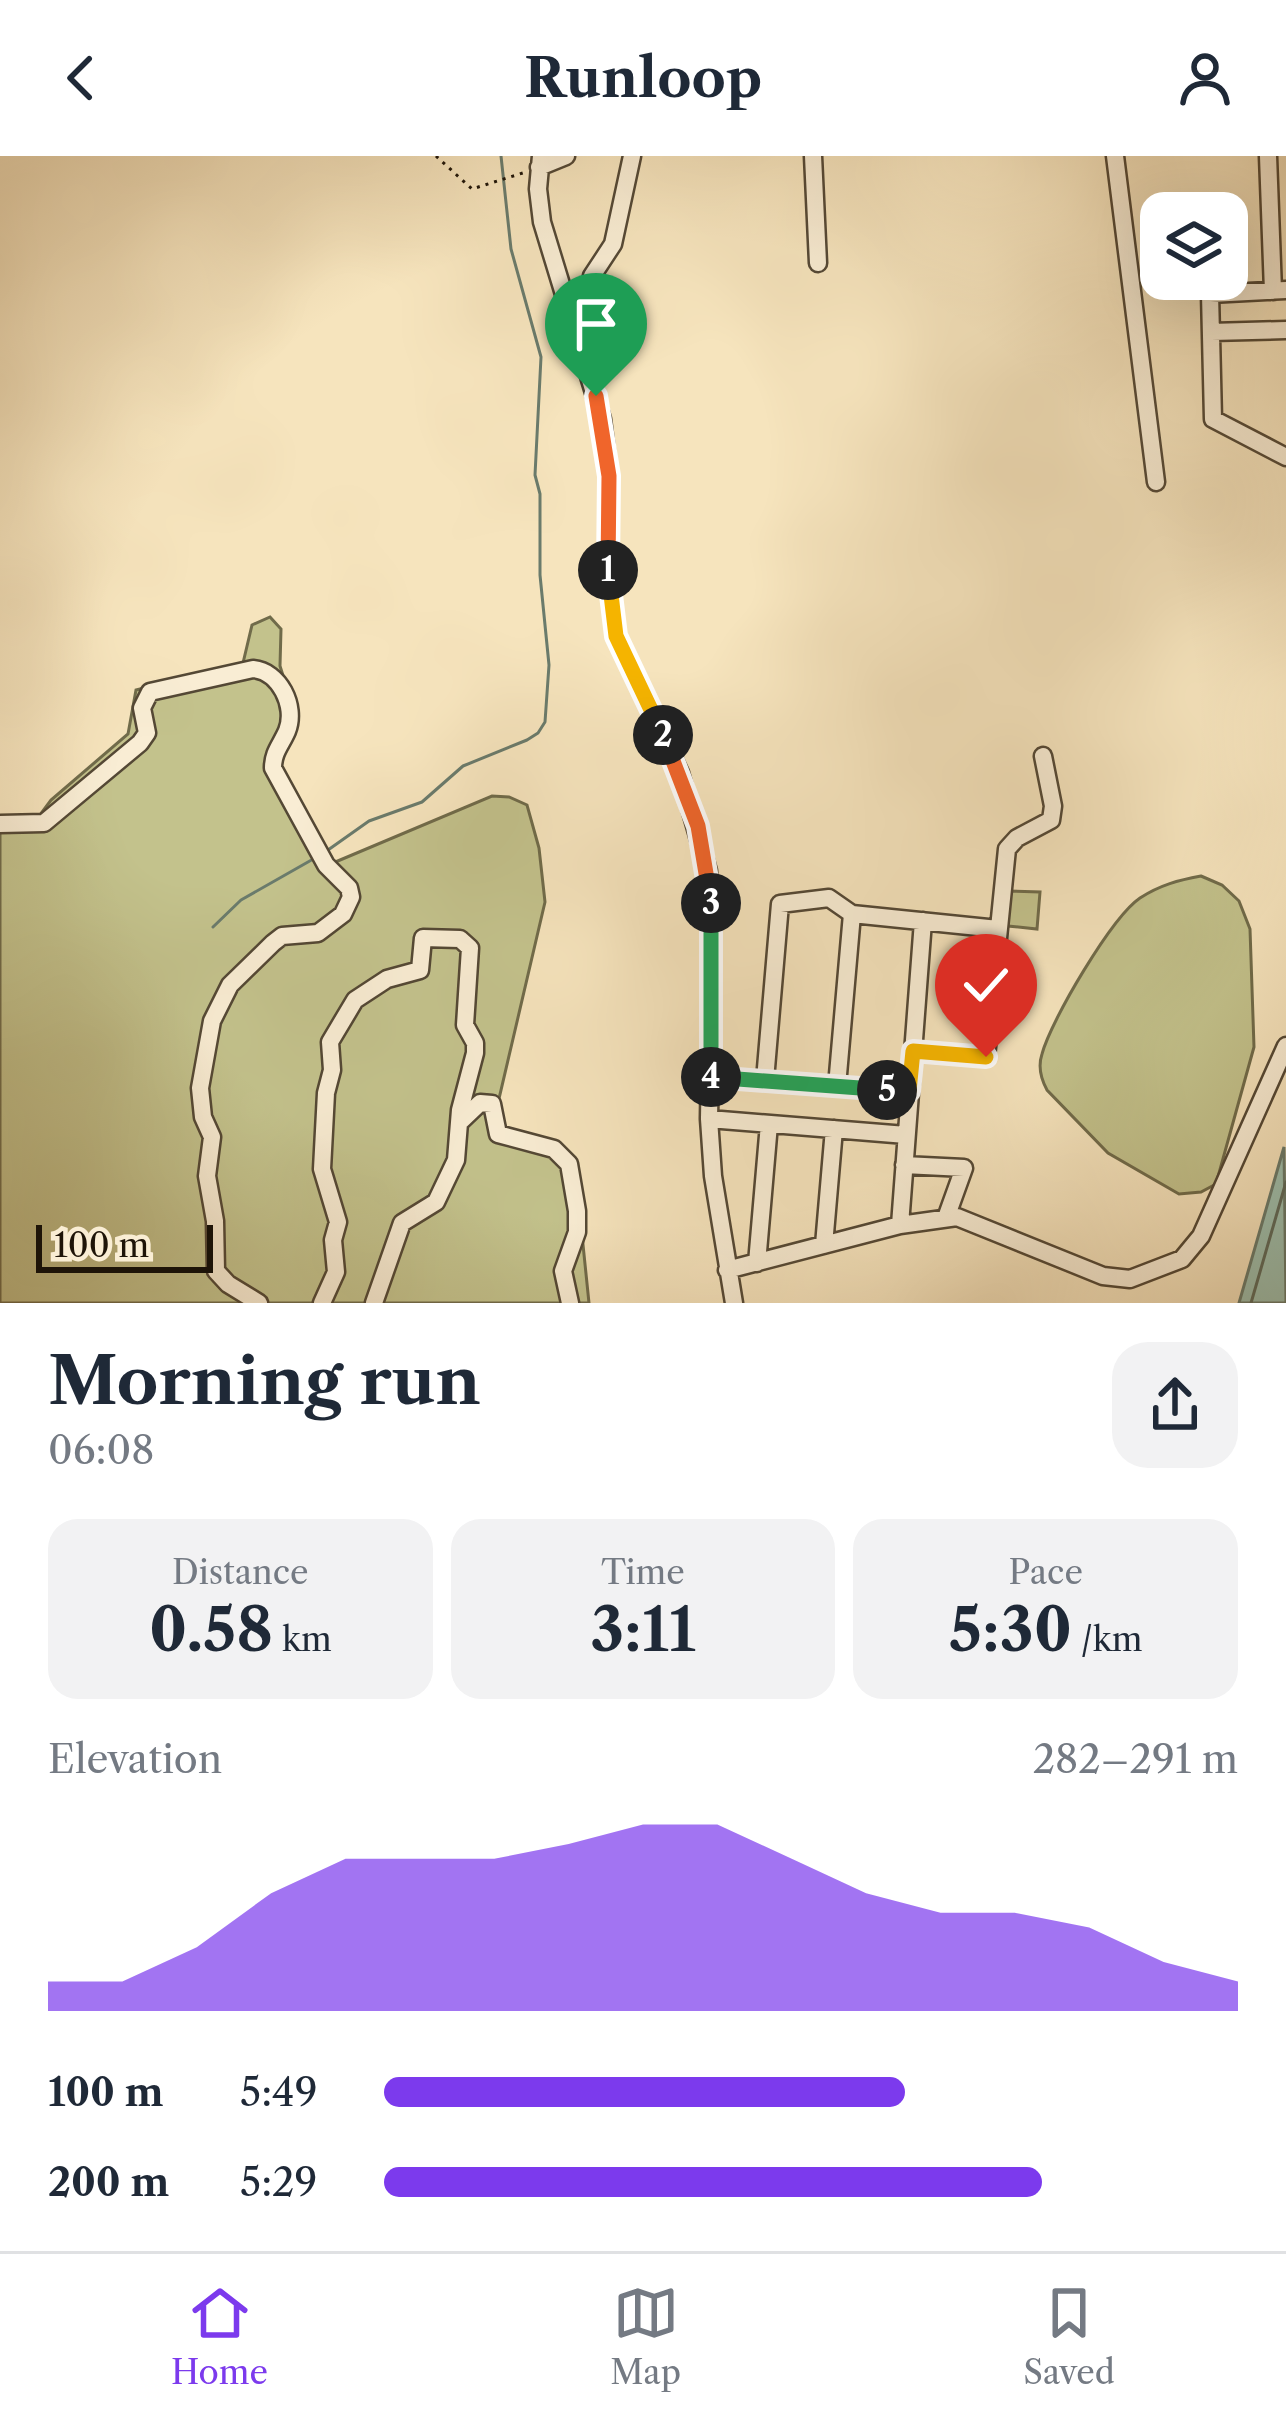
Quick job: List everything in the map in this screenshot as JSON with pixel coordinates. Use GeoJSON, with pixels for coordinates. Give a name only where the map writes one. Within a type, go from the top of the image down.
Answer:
{"type":"FeatureCollection","features":[{"type":"Feature","properties":{"kind":"street"},"geometry":{"type":"LineString","coordinates":[[566,156],[540,164],[542,222],[602,418],[609,588],[616,636],[680,773],[708,871],[710,1119],[734,1303]]}},
{"type":"Feature","properties":{"kind":"street"},"geometry":{"type":"LineString","coordinates":[[579,342],[592,276],[613,244],[632,156]]}},
{"type":"Feature","properties":{"kind":"street"},"geometry":{"type":"LineString","coordinates":[[813,156],[818,263]]}},
{"type":"Feature","properties":{"kind":"street"},"geometry":{"type":"LineString","coordinates":[[1115,156],[1156,482]]}},
{"type":"Feature","properties":{"kind":"street"},"geometry":{"type":"LineString","coordinates":[[1268,156],[1279,291],[1210,294],[1213,419],[1286,456]]}},
{"type":"Feature","properties":{"kind":"street"},"geometry":{"type":"LineString","coordinates":[[1211,332],[1286,330]]}},
{"type":"Feature","properties":{"kind":"street"},"geometry":{"type":"LineString","coordinates":[[0,824],[44,824],[140,743],[147,734],[142,708],[150,692],[254,669],[265,670],[280,682],[289,722],[273,757],[273,768],[326,865],[349,888],[351,897],[344,914],[318,933],[282,936],[273,943],[230,985],[212,1021],[200,1088],[203,1117],[212,1137],[207,1176],[215,1221],[216,1271],[228,1285],[259,1303]]}},
{"type":"Feature","properties":{"kind":"street"},"geometry":{"type":"LineString","coordinates":[[913,1051],[986,1057],[1007,849],[1017,838],[1051,820],[1053,806],[1043,755]]}},
{"type":"Feature","properties":{"kind":"street"},"geometry":{"type":"LineString","coordinates":[[765,1080],[779,904],[829,898],[852,914],[998,929]]}},
{"type":"Feature","properties":{"kind":"street"},"geometry":{"type":"LineString","coordinates":[[837,1086],[852,914]]}},
{"type":"Feature","properties":{"kind":"street"},"geometry":{"type":"LineString","coordinates":[[900,1225],[923,921]]}},
{"type":"Feature","properties":{"kind":"street"},"geometry":{"type":"LineString","coordinates":[[322,1303],[336,1272],[338,1222],[322,1169],[326,1093],[332,1070],[330,1042],[355,1000],[387,979],[420,970],[423,938],[460,939],[470,948],[465,1025],[475,1042],[475,1053],[456,1160],[436,1202],[402,1222],[374,1303]]}},
{"type":"Feature","properties":{"kind":"street"},"geometry":{"type":"LineString","coordinates":[[728,1270],[900,1225],[957,1217],[1103,1276],[1130,1279],[1154,1273],[1182,1259],[1201,1237],[1286,1046]]}},
{"type":"Feature","properties":{"kind":"street"},"geometry":{"type":"LineString","coordinates":[[710,1077],[909,1091]]}},
{"type":"Feature","properties":{"kind":"street"},"geometry":{"type":"LineString","coordinates":[[459,1123],[480,1103],[492,1104],[499,1134],[554,1149],[569,1163],[577,1211],[577,1232],[563,1271],[570,1303]]}},
{"type":"Feature","properties":{"kind":"street"},"geometry":{"type":"LineString","coordinates":[[710,1119],[906,1135]]}},
{"type":"Feature","properties":{"kind":"street"},"geometry":{"type":"LineString","coordinates":[[757,1263],[769,1124]]}},
{"type":"Feature","properties":{"kind":"street"},"geometry":{"type":"LineString","coordinates":[[824,1245],[834,1129]]}},
{"type":"Feature","properties":{"kind":"street"},"geometry":{"type":"LineString","coordinates":[[904,1165],[964,1168],[946,1218]]}},
{"type":"Feature","properties":{"kind":"path"},"geometry":{"type":"LineString","coordinates":[[436,156],[472,189],[540,164]]}},
{"type":"Feature","properties":{"kind":"shaded area"},"geometry":{"type":"Polygon","coordinates":[[[270,617],[281,629],[280,666],[297,720],[278,763],[333,863],[492,796],[527,805],[539,848],[545,902],[498,1103],[507,1132],[554,1141],[574,1157],[589,1303],[0,1303],[0,817],[37,819],[51,800],[128,734],[136,690],[243,663],[252,625],[270,617]]]}},
{"type":"Feature","properties":{"kind":"shaded area"},"geometry":{"type":"Polygon","coordinates":[[[1201,876],[1222,885],[1239,901],[1250,929],[1254,1047],[1216,1184],[1201,1192],[1179,1194],[1108,1153],[1047,1090],[1040,1063],[1070,995],[1128,909],[1155,890],[1201,876]]]}},
{"type":"Feature","properties":{"kind":"shaded area"},"geometry":{"type":"Polygon","coordinates":[[[1007,891],[1040,892],[1037,929],[1008,926],[1007,891]]]}},
{"type":"Feature","properties":{"kind":"water"},"geometry":{"type":"Polygon","coordinates":[[[1284,1147],[1286,1303],[1239,1303],[1284,1147]]]}},
{"type":"Feature","properties":{"kind":"waterway"},"geometry":{"type":"LineString","coordinates":[[328,850],[369,821],[422,802],[463,766],[527,740],[545,722],[549,665],[535,475],[541,357],[511,249],[501,156]]}},
{"type":"Feature","properties":{"kind":"waterway"},"geometry":{"type":"LineString","coordinates":[[213,927],[241,900],[315,858]]}},
{"type":"Feature","properties":{"kind":"route"},"geometry":{"type":"LineString","coordinates":[[596,396],[609,476],[608,571],[616,636],[680,773],[708,871],[710,1077],[909,1091],[913,1051],[986,1057]]}}]}
